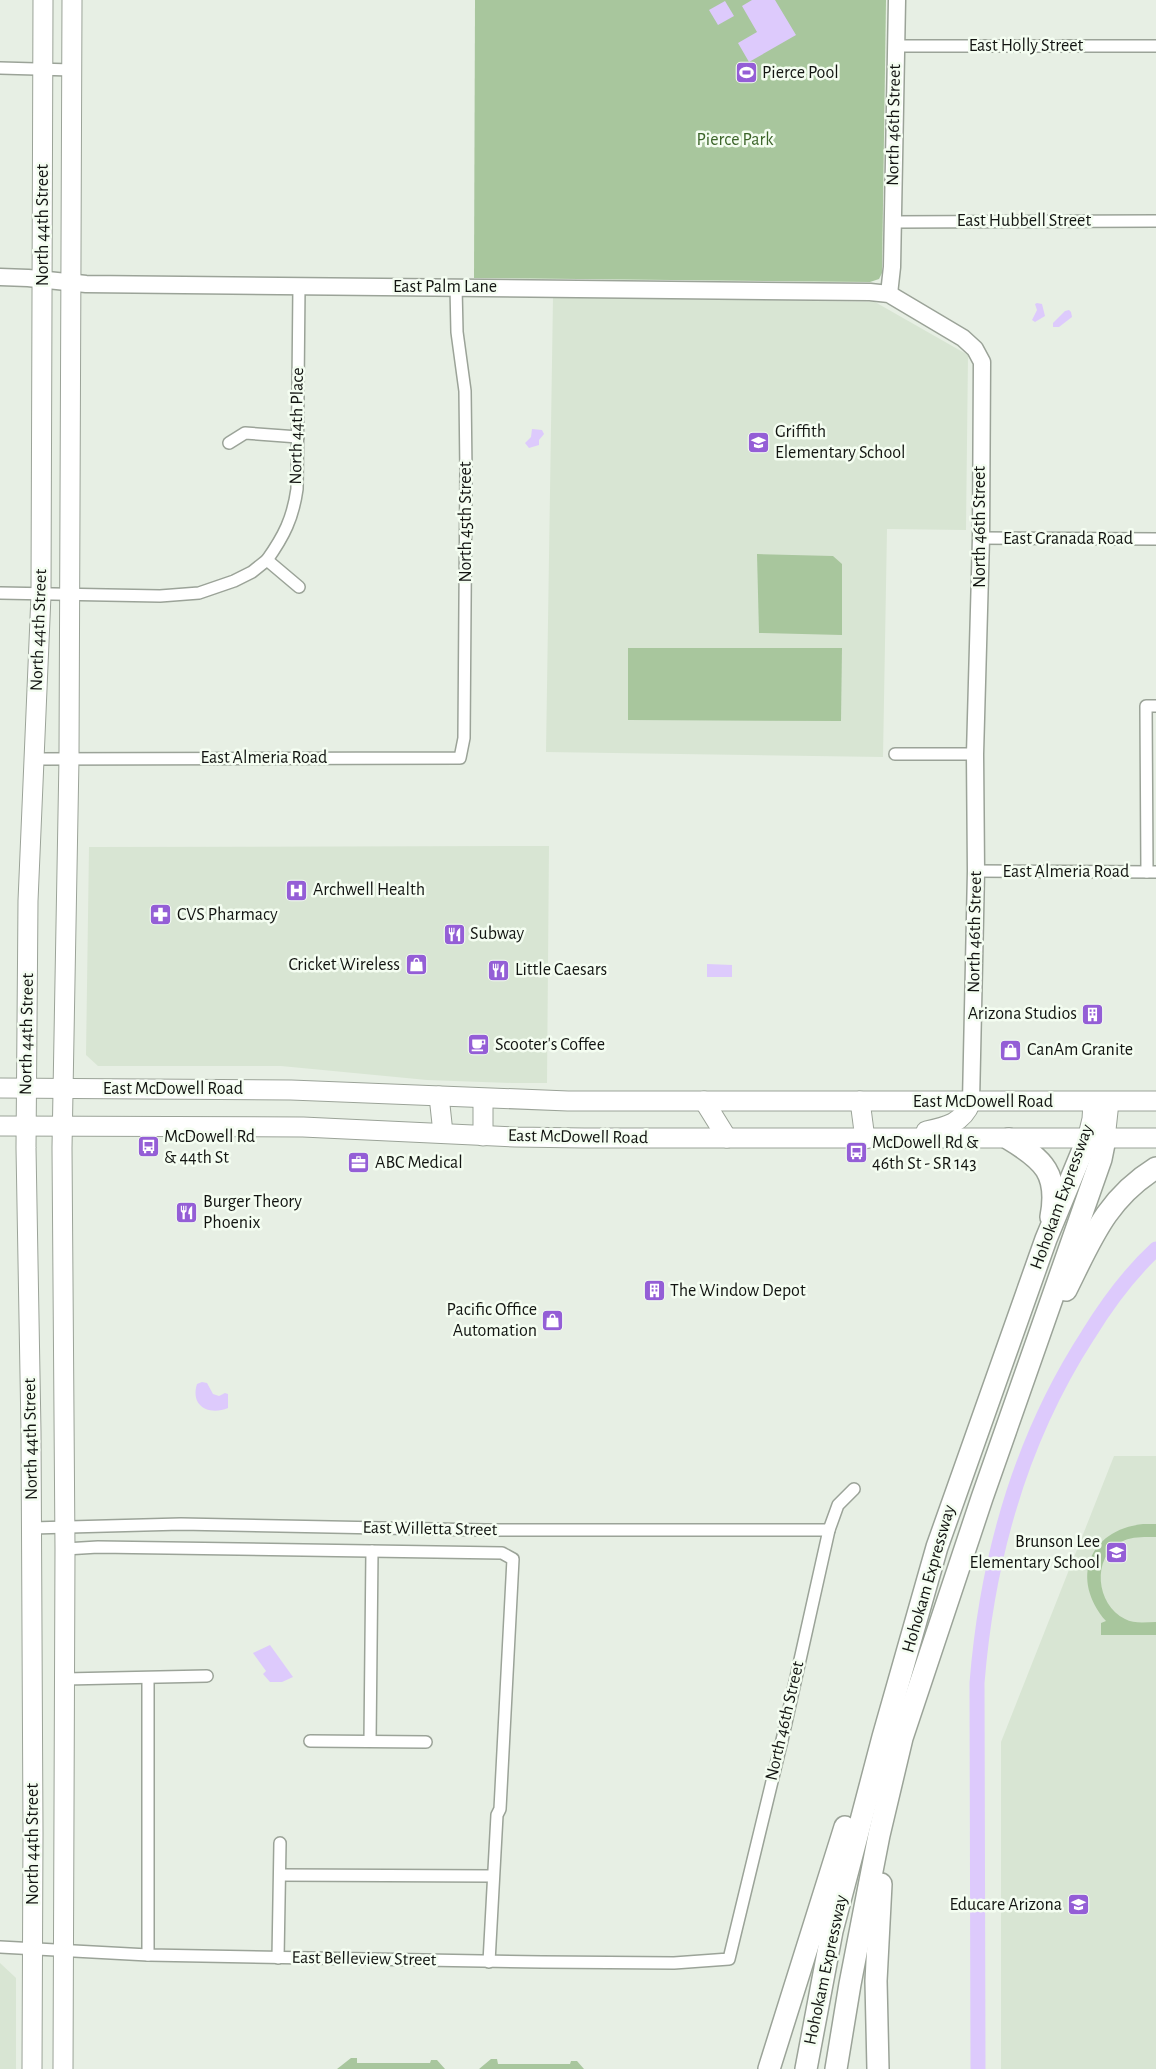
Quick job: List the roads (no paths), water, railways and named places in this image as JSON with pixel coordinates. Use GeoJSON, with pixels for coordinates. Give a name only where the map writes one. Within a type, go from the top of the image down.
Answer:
{"type":"FeatureCollection","features":[{"type":"Feature","properties":{"kind":"highway"},"geometry":{"type":"LineString","coordinates":[[1009,1139],[1035,1156],[1049,1174],[1053,1204],[1046,1239]]}},
{"type":"Feature","properties":{"kind":"highway","name":"Hohokam Expressway"},"geometry":{"type":"LineString","coordinates":[[806,2069],[832,1931],[881,1745],[937,1547],[1046,1239],[1096,1139]]}},
{"type":"Feature","properties":{"kind":"highway","name":"Hohokam Expressway"},"geometry":{"type":"LineString","coordinates":[[836,2069],[859,1934],[902,1738],[982,1498],[1100,1159],[1096,1139]]}},
{"type":"Feature","properties":{"kind":"highway"},"geometry":{"type":"LineString","coordinates":[[1032,1357],[1089,1241],[1102,1219],[1122,1194],[1156,1168]]}},
{"type":"Feature","properties":{"kind":"highway"},"geometry":{"type":"LineString","coordinates":[[769,2069],[852,1805],[900,1637],[937,1547]]}},
{"type":"Feature","properties":{"kind":"highway"},"geometry":{"type":"LineString","coordinates":[[878,2069],[876,1982],[880,1896],[892,1822],[913,1741],[934,1642]]}},
{"type":"Feature","properties":{"kind":"main road","name":"North 44th Street"},"geometry":{"type":"LineString","coordinates":[[32,2069],[32,1528],[26,1088],[28,901],[40,594],[43,0]]}},
{"type":"Feature","properties":{"kind":"main road","name":"North 44th Street"},"geometry":{"type":"LineString","coordinates":[[63,2069],[65,1527],[63,1125],[69,758],[72,0]]}},
{"type":"Feature","properties":{"kind":"main road","name":"East McDowell Road"},"geometry":{"type":"LineString","coordinates":[[0,1088],[291,1090],[483,1099],[971,1102],[1156,1101]]}},
{"type":"Feature","properties":{"kind":"main road"},"geometry":{"type":"LineString","coordinates":[[439,1096],[443,1134]]}},
{"type":"Feature","properties":{"kind":"main road"},"geometry":{"type":"LineString","coordinates":[[483,1099],[483,1136]]}},
{"type":"Feature","properties":{"kind":"main road"},"geometry":{"type":"LineString","coordinates":[[704,1101],[727,1138]]}},
{"type":"Feature","properties":{"kind":"main road"},"geometry":{"type":"LineString","coordinates":[[860,1101],[865,1139]]}},
{"type":"Feature","properties":{"kind":"main road"},"geometry":{"type":"LineString","coordinates":[[893,1139],[948,1127],[964,1115],[971,1102]]}},
{"type":"Feature","properties":{"kind":"main road","name":"Hohokam Expressway"},"geometry":{"type":"LineString","coordinates":[[1096,1139],[1101,1102]]}},
{"type":"Feature","properties":{"kind":"main road","name":"East McDowell Road"},"geometry":{"type":"LineString","coordinates":[[0,1126],[294,1126],[483,1136],[865,1139],[1156,1138]]}},
{"type":"Feature","properties":{"kind":"street","name":"North 46th Street"},"geometry":{"type":"LineString","coordinates":[[897,0],[890,294],[964,338],[975,349],[982,362],[981,538],[975,754],[976,871],[971,1102]]}},
{"type":"Feature","properties":{"kind":"street","name":"East Holly Street"},"geometry":{"type":"LineString","coordinates":[[896,46],[1156,46]]}},
{"type":"Feature","properties":{"kind":"street"},"geometry":{"type":"LineString","coordinates":[[0,68],[72,70]]}},
{"type":"Feature","properties":{"kind":"street","name":"East Hubbell Street"},"geometry":{"type":"LineString","coordinates":[[893,222],[1156,221]]}},
{"type":"Feature","properties":{"kind":"street","name":"East Palm Lane"},"geometry":{"type":"LineString","coordinates":[[0,277],[71,282],[870,292],[890,294]]}},
{"type":"Feature","properties":{"kind":"street","name":"North 44th Place"},"geometry":{"type":"LineString","coordinates":[[267,560],[294,512],[297,489],[299,286]]}},
{"type":"Feature","properties":{"kind":"street","name":"North 45th Street"},"geometry":{"type":"LineString","coordinates":[[456,287],[457,332],[465,391],[466,472],[464,738],[460,758]]}},
{"type":"Feature","properties":{"kind":"street"},"geometry":{"type":"LineString","coordinates":[[229,442],[245,433],[298,436]]}},
{"type":"Feature","properties":{"kind":"street","name":"East Granada Road"},"geometry":{"type":"LineString","coordinates":[[981,538],[1156,539]]}},
{"type":"Feature","properties":{"kind":"street"},"geometry":{"type":"LineString","coordinates":[[0,593],[160,596],[198,593],[234,581],[252,572],[267,560],[299,587]]}},
{"type":"Feature","properties":{"kind":"street"},"geometry":{"type":"LineString","coordinates":[[1151,706],[1152,872]]}},
{"type":"Feature","properties":{"kind":"street"},"geometry":{"type":"LineString","coordinates":[[895,754],[975,754]]}},
{"type":"Feature","properties":{"kind":"street","name":"East Almeria Road"},"geometry":{"type":"LineString","coordinates":[[35,759],[460,758]]}},
{"type":"Feature","properties":{"kind":"street","name":"East Almeria Road"},"geometry":{"type":"LineString","coordinates":[[976,871],[1152,872]]}},
{"type":"Feature","properties":{"kind":"street","name":"North 46th Street"},"geometry":{"type":"LineString","coordinates":[[729,1959],[829,1530],[838,1505],[854,1489]]}},
{"type":"Feature","properties":{"kind":"street","name":"East Willetta Street"},"geometry":{"type":"LineString","coordinates":[[32,1528],[181,1524],[485,1530],[829,1530]]}},
{"type":"Feature","properties":{"kind":"street"},"geometry":{"type":"LineString","coordinates":[[65,1549],[98,1547],[502,1553],[513,1559],[500,1809],[497,1815],[489,1962]]}},
{"type":"Feature","properties":{"kind":"street"},"geometry":{"type":"LineString","coordinates":[[370,1741],[372,1551]]}},
{"type":"Feature","properties":{"kind":"street"},"geometry":{"type":"LineString","coordinates":[[64,1678],[207,1676]]}},
{"type":"Feature","properties":{"kind":"street"},"geometry":{"type":"LineString","coordinates":[[148,1678],[148,1955]]}},
{"type":"Feature","properties":{"kind":"street"},"geometry":{"type":"LineString","coordinates":[[310,1741],[426,1742]]}},
{"type":"Feature","properties":{"kind":"street"},"geometry":{"type":"LineString","coordinates":[[278,1958],[280,1843]]}},
{"type":"Feature","properties":{"kind":"street"},"geometry":{"type":"LineString","coordinates":[[280,1875],[493,1876]]}},
{"type":"Feature","properties":{"kind":"street","name":"East Belleview Street"},"geometry":{"type":"LineString","coordinates":[[0,1947],[148,1955],[489,1962],[674,1963],[729,1959]]}},
{"type":"Feature","properties":{"kind":"waterway"},"geometry":{"type":"LineString","coordinates":[[978,2069],[977,1683],[989,1591],[1011,1502],[1043,1416],[1064,1375],[1111,1301],[1128,1279],[1156,1249]]}},
{"type":"Feature","properties":{"kind":"place","name":"Pierce Pool"},"geometry":{"type":"Point","coordinates":[746,73]}},
{"type":"Feature","properties":{"kind":"place","name":"Griffith Elementary School"},"geometry":{"type":"Point","coordinates":[759,442]}},
{"type":"Feature","properties":{"kind":"place","name":"Archwell Health"},"geometry":{"type":"Point","coordinates":[297,890]}},
{"type":"Feature","properties":{"kind":"place","name":"CVS Pharmacy"},"geometry":{"type":"Point","coordinates":[161,915]}},
{"type":"Feature","properties":{"kind":"place","name":"Subway"},"geometry":{"type":"Point","coordinates":[454,934]}},
{"type":"Feature","properties":{"kind":"place","name":"Cricket Wireless"},"geometry":{"type":"Point","coordinates":[416,965]}},
{"type":"Feature","properties":{"kind":"place","name":"Little Caesars"},"geometry":{"type":"Point","coordinates":[499,970]}},
{"type":"Feature","properties":{"kind":"place","name":"Arizona Studios"},"geometry":{"type":"Point","coordinates":[1093,1014]}},
{"type":"Feature","properties":{"kind":"place","name":"Scooter's Coffee"},"geometry":{"type":"Point","coordinates":[479,1045]}},
{"type":"Feature","properties":{"kind":"place","name":"CanAm Granite"},"geometry":{"type":"Point","coordinates":[1011,1050]}},
{"type":"Feature","properties":{"kind":"place","name":"McDowell Rd & 44th St"},"geometry":{"type":"Point","coordinates":[148,1147]}},
{"type":"Feature","properties":{"kind":"place","name":"McDowell Rd & 46th St - SR 143"},"geometry":{"type":"Point","coordinates":[856,1153]}},
{"type":"Feature","properties":{"kind":"place","name":"ABC Medical"},"geometry":{"type":"Point","coordinates":[359,1163]}},
{"type":"Feature","properties":{"kind":"place","name":"Burger Theory Phoenix"},"geometry":{"type":"Point","coordinates":[187,1212]}},
{"type":"Feature","properties":{"kind":"place","name":"The Window Depot"},"geometry":{"type":"Point","coordinates":[654,1291]}},
{"type":"Feature","properties":{"kind":"place","name":"Pacific Office Automation"},"geometry":{"type":"Point","coordinates":[553,1320]}},
{"type":"Feature","properties":{"kind":"place","name":"Brunson Lee Elementary School"},"geometry":{"type":"Point","coordinates":[1116,1552]}},
{"type":"Feature","properties":{"kind":"place","name":"Educare Arizona"},"geometry":{"type":"Point","coordinates":[1078,1905]}},
{"type":"Feature","properties":{"kind":"park label","name":"Pierce Park"},"geometry":{"type":"Point","coordinates":[735,140]}}]}
